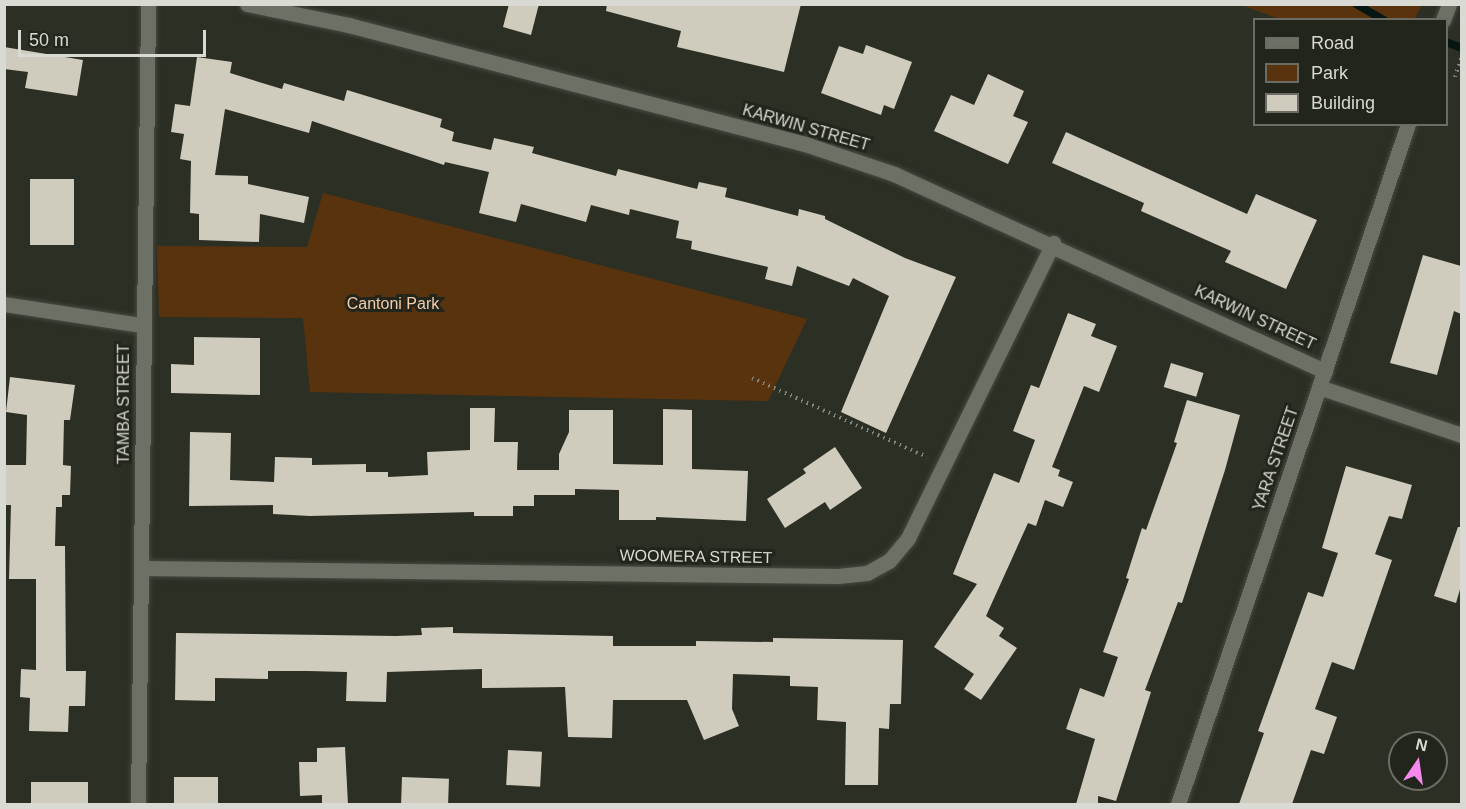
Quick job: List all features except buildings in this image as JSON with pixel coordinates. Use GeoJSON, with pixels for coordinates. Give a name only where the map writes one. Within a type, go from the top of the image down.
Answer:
{"type":"FeatureCollection","features":[{"type":"Feature","properties":{"kind":"street","name":"TAMBA STREET"},"geometry":{"type":"LineString","coordinates":[[138,804],[142,325],[148,4]]}},
{"type":"Feature","properties":{"kind":"street","name":"KARWIN STREET"},"geometry":{"type":"LineString","coordinates":[[247,4],[348,25],[808,145],[894,174],[1053,243],[1325,371]]}},
{"type":"Feature","properties":{"kind":"street","name":"YARA STREET"},"geometry":{"type":"LineString","coordinates":[[1178,804],[1407,126]]}},
{"type":"Feature","properties":{"kind":"street","name":"WOOMERA STREET"},"geometry":{"type":"LineString","coordinates":[[141,568],[838,576],[867,573],[889,561],[908,538],[1053,243]]}},
{"type":"Feature","properties":{"kind":"street"},"geometry":{"type":"LineString","coordinates":[[4,304],[142,325]]}},
{"type":"Feature","properties":{"kind":"street"},"geometry":{"type":"LineString","coordinates":[[1319,387],[1461,435]]}},
{"type":"Feature","properties":{"kind":"path"},"geometry":{"type":"LineString","coordinates":[[1455,76],[1461,56]]}},
{"type":"Feature","properties":{"kind":"path"},"geometry":{"type":"LineString","coordinates":[[752,378],[944,465]]}},
{"type":"Feature","properties":{"kind":"green space"},"geometry":{"type":"Polygon","coordinates":[[[1241,5],[1422,5],[1415,18],[1277,18],[1241,5]]]}},
{"type":"Feature","properties":{"kind":"green space","name":"Cantoni Park"},"geometry":{"type":"Polygon","coordinates":[[[323,193],[807,319],[768,401],[310,392],[303,318],[159,317],[157,246],[307,247],[323,193]]]}},
{"type":"Feature","properties":{"kind":"waterway"},"geometry":{"type":"LineString","coordinates":[[1356,4],[1380,18]]}},
{"type":"Feature","properties":{"kind":"waterway"},"geometry":{"type":"LineString","coordinates":[[1448,43],[1462,48]]}}]}
